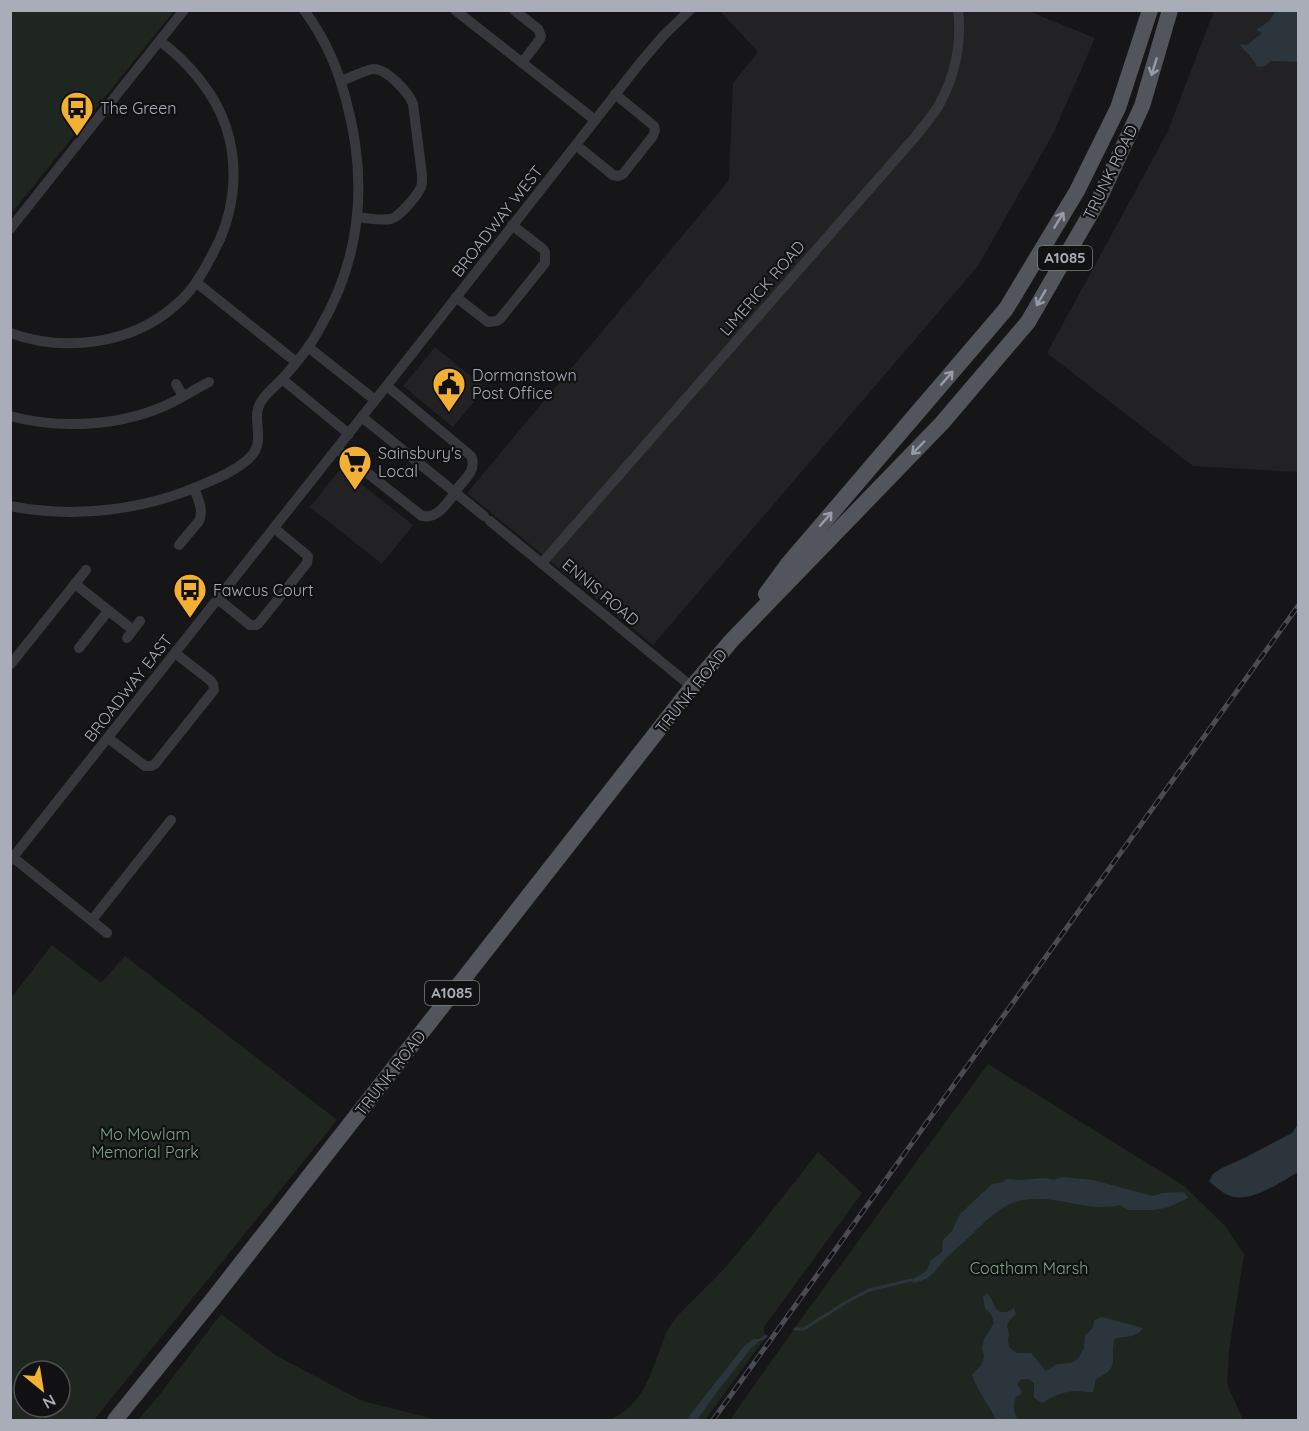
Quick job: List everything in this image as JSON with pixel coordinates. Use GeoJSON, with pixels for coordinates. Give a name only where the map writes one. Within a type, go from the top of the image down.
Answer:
{"type":"FeatureCollection","features":[{"type":"Feature","properties":{"kind":"main road","name":"TRUNK ROAD"},"geometry":{"type":"LineString","coordinates":[[732,640],[788,564],[1006,309],[1077,190],[1118,108],[1150,10]]}},
{"type":"Feature","properties":{"kind":"main road","name":"TRUNK ROAD"},"geometry":{"type":"LineString","coordinates":[[115,1420],[213,1299],[692,687],[732,640],[942,423],[1028,321],[1099,200],[1142,106],[1170,10]]}},
{"type":"Feature","properties":{"kind":"street"},"geometry":{"type":"LineString","coordinates":[[10,229],[184,10]]}},
{"type":"Feature","properties":{"kind":"street"},"geometry":{"type":"LineString","coordinates":[[10,506],[70,512],[144,504],[223,476],[250,458],[254,452],[259,432],[257,419],[259,405],[308,347],[330,309],[352,249],[357,217],[359,191],[357,147],[353,126],[341,81],[324,42],[304,10]]}},
{"type":"Feature","properties":{"kind":"street"},"geometry":{"type":"LineString","coordinates":[[456,10],[594,120]]}},
{"type":"Feature","properties":{"kind":"street"},"geometry":{"type":"LineString","coordinates":[[514,10],[538,29],[541,36],[522,63]]}},
{"type":"Feature","properties":{"kind":"street","name":"LIMERICK ROAD"},"geometry":{"type":"LineString","coordinates":[[542,563],[915,137],[939,105],[950,81],[956,63],[959,36],[958,10]]}},
{"type":"Feature","properties":{"kind":"street","name":"BROADWAY WEST"},"geometry":{"type":"LineString","coordinates":[[337,449],[594,120],[684,12]]}},
{"type":"Feature","properties":{"kind":"street"},"geometry":{"type":"LineString","coordinates":[[10,333],[28,339],[77,344],[126,334],[155,321],[178,303],[197,283],[217,246],[232,199],[233,171],[226,127],[205,87],[180,57],[160,41]]}},
{"type":"Feature","properties":{"kind":"street"},"geometry":{"type":"LineString","coordinates":[[341,81],[374,69],[383,72],[408,93],[413,104],[423,182],[421,188],[396,216],[390,219],[357,217]]}},
{"type":"Feature","properties":{"kind":"street"},"geometry":{"type":"LineString","coordinates":[[576,145],[613,175],[618,176],[623,174],[653,136],[654,126],[615,94]]}},
{"type":"Feature","properties":{"kind":"street"},"geometry":{"type":"LineString","coordinates":[[456,297],[488,322],[497,321],[545,263],[543,249],[512,225]]}},
{"type":"Feature","properties":{"kind":"street"},"geometry":{"type":"LineString","coordinates":[[197,283],[296,362]]}},
{"type":"Feature","properties":{"kind":"street"},"geometry":{"type":"LineString","coordinates":[[308,347],[375,400]]}},
{"type":"Feature","properties":{"kind":"street"},"geometry":{"type":"LineString","coordinates":[[282,379],[349,434]]}},
{"type":"Feature","properties":{"kind":"street"},"geometry":{"type":"LineString","coordinates":[[10,416],[57,424],[103,422],[155,409],[209,382]]}},
{"type":"Feature","properties":{"kind":"street"},"geometry":{"type":"LineString","coordinates":[[176,384],[183,396]]}},
{"type":"Feature","properties":{"kind":"street"},"geometry":{"type":"LineString","coordinates":[[337,449],[422,516],[431,517],[437,514],[473,467],[473,460],[387,386]]}},
{"type":"Feature","properties":{"kind":"street","name":"ENNIS ROAD"},"geometry":{"type":"LineString","coordinates":[[362,417],[692,687]]}},
{"type":"Feature","properties":{"kind":"street","name":"BROADWAY EAST"},"geometry":{"type":"LineString","coordinates":[[11,858],[337,449]]}},
{"type":"Feature","properties":{"kind":"street"},"geometry":{"type":"LineString","coordinates":[[178,545],[201,516],[201,508],[194,488]]}},
{"type":"Feature","properties":{"kind":"street"},"geometry":{"type":"LineString","coordinates":[[218,599],[250,625],[256,625],[307,563],[308,556],[274,528]]}},
{"type":"Feature","properties":{"kind":"street"},"geometry":{"type":"LineString","coordinates":[[10,665],[86,570]]}},
{"type":"Feature","properties":{"kind":"street"},"geometry":{"type":"LineString","coordinates":[[75,584],[133,629]]}},
{"type":"Feature","properties":{"kind":"street"},"geometry":{"type":"LineString","coordinates":[[79,648],[108,610]]}},
{"type":"Feature","properties":{"kind":"street"},"geometry":{"type":"LineString","coordinates":[[108,738],[145,766],[151,766],[155,764],[214,690],[211,681],[175,653]]}},
{"type":"Feature","properties":{"kind":"street"},"geometry":{"type":"LineString","coordinates":[[92,920],[171,820]]}},
{"type":"Feature","properties":{"kind":"street"},"geometry":{"type":"LineString","coordinates":[[11,858],[107,933]]}},
{"type":"Feature","properties":{"kind":"shaded area"},"geometry":{"type":"Polygon","coordinates":[[[720,11],[1028,11],[1095,38],[1053,134],[978,266],[653,645],[467,493],[729,180],[733,83],[758,52],[720,11]]]}},
{"type":"Feature","properties":{"kind":"shaded area"},"geometry":{"type":"Polygon","coordinates":[[[1214,11],[1298,11],[1298,472],[1193,466],[1047,353],[1167,133],[1214,11]]]}},
{"type":"Feature","properties":{"kind":"shaded area"},"geometry":{"type":"Polygon","coordinates":[[[1276,11],[1298,11],[1298,62],[1271,61],[1265,66],[1257,67],[1239,44],[1247,45],[1262,33],[1256,30],[1269,21],[1276,11]]]}},
{"type":"Feature","properties":{"kind":"shaded area"},"geometry":{"type":"Polygon","coordinates":[[[435,347],[485,388],[453,427],[403,386],[435,347]]]}},
{"type":"Feature","properties":{"kind":"shaded area"},"geometry":{"type":"Polygon","coordinates":[[[341,468],[413,525],[382,564],[310,507],[341,468]]]}},
{"type":"Feature","properties":{"kind":"shaded area"},"geometry":{"type":"Polygon","coordinates":[[[1298,1124],[1298,1172],[1264,1191],[1245,1197],[1228,1195],[1209,1181],[1220,1169],[1292,1133],[1298,1124]]]}},
{"type":"Feature","properties":{"kind":"shaded area"},"geometry":{"type":"Polygon","coordinates":[[[1062,1177],[1093,1180],[1153,1196],[1162,1193],[1184,1192],[1188,1198],[1169,1207],[1154,1210],[1128,1210],[1120,1205],[1107,1207],[1051,1200],[1023,1200],[1010,1204],[992,1215],[929,1276],[914,1283],[911,1280],[926,1271],[930,1261],[942,1252],[943,1240],[952,1231],[960,1214],[992,1184],[1003,1182],[1006,1179],[1045,1178],[1054,1180],[1062,1177]]]}},
{"type":"Feature","properties":{"kind":"shaded area"},"geometry":{"type":"Polygon","coordinates":[[[987,1293],[1000,1312],[1007,1312],[1014,1308],[1016,1314],[1007,1326],[1009,1347],[1016,1353],[1031,1353],[1046,1371],[1057,1364],[1071,1363],[1078,1359],[1084,1348],[1085,1335],[1092,1329],[1094,1320],[1102,1317],[1143,1328],[1134,1335],[1115,1339],[1112,1366],[1104,1375],[1096,1379],[1093,1392],[1068,1392],[1042,1403],[1034,1398],[1034,1383],[1028,1379],[1021,1379],[1017,1384],[1021,1394],[1016,1397],[1014,1406],[1018,1420],[996,1420],[972,1375],[981,1365],[984,1357],[982,1348],[984,1339],[994,1323],[991,1314],[985,1308],[983,1297],[987,1293]]]}},
{"type":"Feature","properties":{"kind":"shaded area"},"geometry":{"type":"Polygon","coordinates":[[[754,1339],[762,1339],[752,1347],[697,1420],[686,1420],[745,1345],[754,1339]]]}},
{"type":"Feature","properties":{"kind":"green space"},"geometry":{"type":"Polygon","coordinates":[[[10,11],[174,11],[11,214],[10,11]]]}},
{"type":"Feature","properties":{"kind":"green space","name":"Mo Mowlam Memorial Park"},"geometry":{"type":"Polygon","coordinates":[[[52,945],[101,983],[125,956],[337,1120],[94,1420],[11,1420],[11,998],[52,945]]]}},
{"type":"Feature","properties":{"kind":"green space","name":"Coatham Marsh"},"geometry":{"type":"Polygon","coordinates":[[[988,1064],[1184,1186],[1225,1226],[1244,1254],[1229,1351],[1227,1384],[1243,1420],[730,1420],[796,1326],[988,1064]]]}},
{"type":"Feature","properties":{"kind":"green space"},"geometry":{"type":"Polygon","coordinates":[[[818,1152],[862,1193],[764,1327],[765,1338],[705,1420],[610,1420],[629,1408],[642,1392],[672,1323],[735,1256],[818,1152]]]}},
{"type":"Feature","properties":{"kind":"green space"},"geometry":{"type":"Polygon","coordinates":[[[221,1314],[275,1355],[362,1401],[438,1420],[138,1420],[221,1314]]]}},
{"type":"Feature","properties":{"kind":"waterway"},"geometry":{"type":"LineString","coordinates":[[795,1329],[804,1329],[869,1290],[911,1280]]}},
{"type":"Feature","properties":{"kind":"waterway"},"geometry":{"type":"LineString","coordinates":[[762,1339],[766,1336]]}},
{"type":"Feature","properties":{"kind":"railway"},"geometry":{"type":"LineString","coordinates":[[713,1420],[1298,606]]}},
{"type":"Feature","properties":{"kind":"place","name":"The Green"},"geometry":{"type":"Point","coordinates":[77,137]}},
{"type":"Feature","properties":{"kind":"place","name":"Dormanstown Post Office"},"geometry":{"type":"Point","coordinates":[449,413]}},
{"type":"Feature","properties":{"kind":"place","name":"Sainsbury's Local"},"geometry":{"type":"Point","coordinates":[355,491]}},
{"type":"Feature","properties":{"kind":"place","name":"Fawcus Court"},"geometry":{"type":"Point","coordinates":[190,619]}}]}
